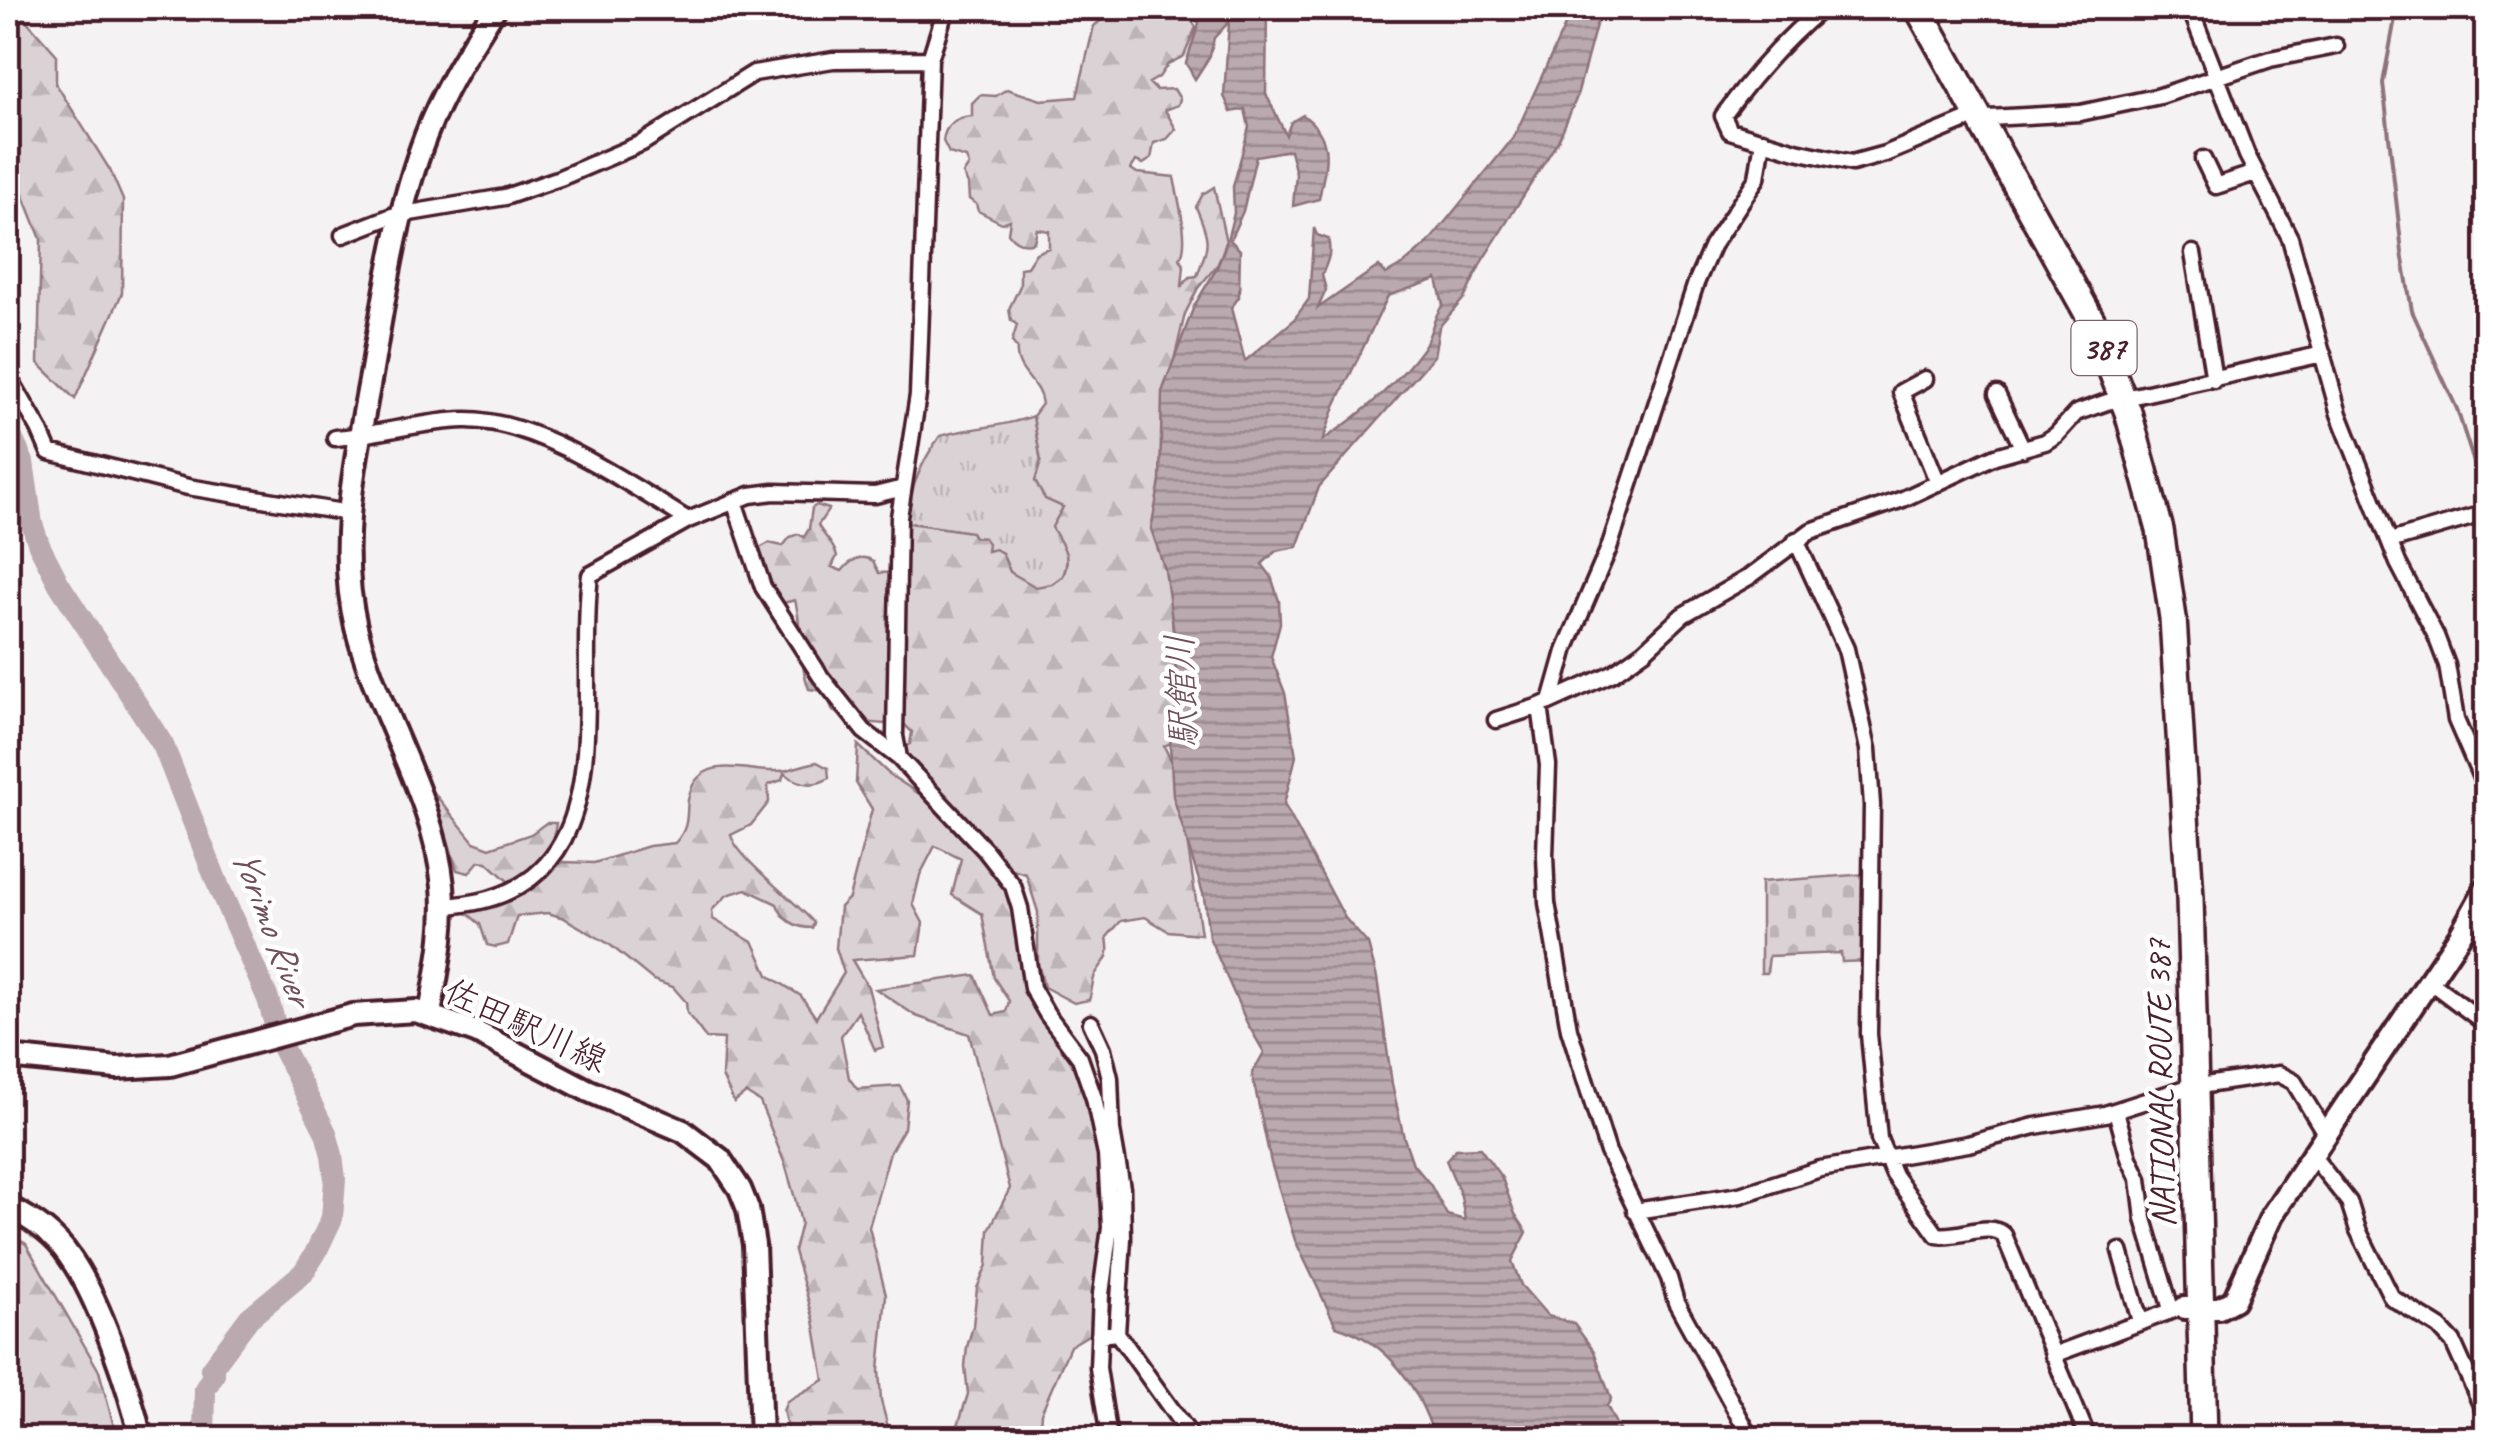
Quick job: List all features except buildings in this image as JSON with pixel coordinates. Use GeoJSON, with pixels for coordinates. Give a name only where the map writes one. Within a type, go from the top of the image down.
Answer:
{"type":"FeatureCollection","features":[{"type":"Feature","properties":{"kind":"highway","name":"NATIONAL ROUTE 387"},"geometry":{"type":"LineString","coordinates":[[1918,8],[2087,310],[2124,399],[2152,493],[2166,562],[2174,618],[2190,898],[2187,1438]]}},
{"type":"Feature","properties":{"kind":"highway","name":"NATIONAL ROUTE 387"},"geometry":{"type":"LineString","coordinates":[[2185,1308],[2204,1438]]}},
{"type":"Feature","properties":{"kind":"street"},"geometry":{"type":"LineString","coordinates":[[430,1014],[444,906],[437,852],[357,629],[347,559],[360,436],[400,214],[427,131],[494,8]]}},
{"type":"Feature","properties":{"kind":"street"},"geometry":{"type":"LineString","coordinates":[[899,758],[895,736],[898,517],[918,394],[930,59],[946,8]]}},
{"type":"Feature","properties":{"kind":"street"},"geometry":{"type":"LineString","coordinates":[[1822,8],[1761,67],[1723,116],[1730,132],[1852,163],[1885,154],[1960,121],[2080,113],[2152,98],[2270,59],[2336,46]]}},
{"type":"Feature","properties":{"kind":"street"},"geometry":{"type":"LineString","coordinates":[[2190,8],[2255,173],[2290,238],[2343,424],[2390,542],[2436,636],[2447,665],[2456,720],[2486,789]]}},
{"type":"Feature","properties":{"kind":"street"},"geometry":{"type":"LineString","coordinates":[[343,235],[400,214],[505,197],[560,178],[642,143],[754,73],[833,60],[930,59]]}},
{"type":"Feature","properties":{"kind":"street"},"geometry":{"type":"LineString","coordinates":[[1750,1438],[1689,1329],[1669,1278],[1635,1211],[1576,1059],[1558,972],[1546,882],[1546,703],[1609,548],[1696,283],[1712,246],[1757,178],[1763,140]]}},
{"type":"Feature","properties":{"kind":"street"},"geometry":{"type":"LineString","coordinates":[[2203,158],[2216,186],[2255,173]]}},
{"type":"Feature","properties":{"kind":"street"},"geometry":{"type":"LineString","coordinates":[[2193,253],[2214,380]]}},
{"type":"Feature","properties":{"kind":"street"},"geometry":{"type":"LineString","coordinates":[[1496,720],[1546,703],[1625,665],[1683,616],[1749,576],[1796,540],[1823,526],[1938,484],[1989,458],[2052,438],[2076,413],[2323,354]]}},
{"type":"Feature","properties":{"kind":"street"},"geometry":{"type":"LineString","coordinates":[[8,376],[49,452],[188,487],[350,513]]}},
{"type":"Feature","properties":{"kind":"street"},"geometry":{"type":"LineString","coordinates":[[1925,380],[1902,392],[1938,484]]}},
{"type":"Feature","properties":{"kind":"street"},"geometry":{"type":"LineString","coordinates":[[1998,394],[2023,449]]}},
{"type":"Feature","properties":{"kind":"street"},"geometry":{"type":"LineString","coordinates":[[335,438],[436,422],[471,420],[502,426],[558,445],[688,520]]}},
{"type":"Feature","properties":{"kind":"street"},"geometry":{"type":"LineString","coordinates":[[444,906],[475,904],[516,887],[540,872],[562,847],[580,801],[584,763],[590,575],[688,520],[734,501],[774,492],[875,495],[903,488]]}},
{"type":"Feature","properties":{"kind":"street"},"geometry":{"type":"LineString","coordinates":[[734,501],[763,587],[845,709],[878,744],[899,758],[1013,886],[1032,988],[1047,1014],[1076,1049],[1089,1080],[1106,1155],[1110,1204],[1098,1378],[1109,1438]]}},
{"type":"Feature","properties":{"kind":"street"},"geometry":{"type":"LineString","coordinates":[[2390,542],[2486,513]]}},
{"type":"Feature","properties":{"kind":"street"},"geometry":{"type":"LineString","coordinates":[[1796,540],[1846,649],[1868,749],[1872,805],[1869,1034],[1878,1139],[1884,1158],[1937,1234],[1992,1229],[2001,1232],[2088,1438]]}},
{"type":"Feature","properties":{"kind":"street"},"geometry":{"type":"LineString","coordinates":[[2053,1355],[2140,1321],[2185,1308],[2218,1308],[2234,1300],[2266,1226],[2460,935],[2486,888]]}},
{"type":"Feature","properties":{"kind":"street"},"geometry":{"type":"LineString","coordinates":[[2429,981],[2486,1024]]}},
{"type":"Feature","properties":{"kind":"street","name":"佐田駅川線"},"geometry":{"type":"LineString","coordinates":[[8,1057],[117,1068],[170,1065],[318,1025],[378,1012],[416,1011],[476,1032],[587,1090],[683,1131],[712,1150],[745,1198],[753,1233],[761,1438]]}},
{"type":"Feature","properties":{"kind":"street"},"geometry":{"type":"LineString","coordinates":[[1091,1024],[1103,1049],[1110,1078],[1112,1131],[1122,1188],[1117,1333],[1192,1438]]}},
{"type":"Feature","properties":{"kind":"street"},"geometry":{"type":"LineString","coordinates":[[1635,1211],[1740,1195],[1820,1169],[1968,1144],[2116,1110],[2186,1089],[2283,1075],[2294,1082],[2325,1133]]}},
{"type":"Feature","properties":{"kind":"street"},"geometry":{"type":"LineString","coordinates":[[2116,1110],[2129,1158],[2139,1178],[2144,1219],[2185,1308]]}},
{"type":"Feature","properties":{"kind":"street"},"geometry":{"type":"LineString","coordinates":[[2311,1154],[2349,1202],[2358,1230],[2394,1300],[2432,1323],[2453,1342],[2486,1416]]}},
{"type":"Feature","properties":{"kind":"street"},"geometry":{"type":"LineString","coordinates":[[8,1208],[45,1231],[75,1264],[130,1396],[141,1438]]}},
{"type":"Feature","properties":{"kind":"street"},"geometry":{"type":"LineString","coordinates":[[2120,1251],[2140,1321]]}},
{"type":"Feature","properties":{"kind":"street"},"geometry":{"type":"LineString","coordinates":[[1099,1335],[1117,1333]]}},
{"type":"Feature","properties":{"kind":"green space"},"geometry":{"type":"Polygon","coordinates":[[[1116,8],[1192,8],[1188,15],[1196,27],[1184,56],[1168,64],[1149,83],[1156,90],[1174,89],[1180,99],[1178,105],[1165,110],[1176,129],[1167,139],[1154,143],[1151,159],[1143,164],[1136,161],[1131,169],[1174,177],[1184,231],[1180,258],[1184,266],[1182,286],[1190,277],[1197,276],[1204,256],[1207,242],[1196,207],[1203,194],[1214,187],[1226,242],[1218,264],[1198,288],[1185,314],[1171,373],[1172,620],[1181,738],[1164,746],[1177,773],[1201,934],[1168,931],[1145,917],[1121,921],[1107,937],[1108,955],[1095,975],[1089,1000],[1074,1003],[1044,987],[1038,963],[1038,912],[1026,874],[1009,869],[900,758],[902,748],[910,744],[912,732],[905,725],[844,716],[833,711],[825,691],[809,689],[795,600],[781,603],[763,599],[755,584],[755,562],[756,550],[769,543],[783,546],[790,537],[804,537],[812,508],[817,505],[829,509],[818,525],[837,556],[832,567],[842,571],[852,561],[864,558],[873,561],[879,573],[899,572],[902,532],[909,523],[971,532],[974,537],[984,538],[987,551],[995,549],[1002,553],[1010,572],[1036,587],[1052,584],[1063,576],[1066,556],[1052,527],[1063,507],[1045,499],[1035,481],[1041,461],[1033,416],[1042,404],[1037,389],[1019,364],[1012,342],[1017,325],[1011,320],[1009,309],[1020,286],[1020,268],[1027,267],[1036,253],[1049,248],[1049,231],[1037,229],[1034,242],[1019,243],[1008,233],[1010,220],[1002,223],[978,211],[969,199],[963,174],[969,165],[966,158],[949,153],[943,141],[952,122],[972,116],[972,103],[980,95],[996,96],[1007,89],[1041,100],[1077,97],[1094,26],[1116,8]]]}},
{"type":"Feature","properties":{"kind":"green space"},"geometry":{"type":"Polygon","coordinates":[[[25,19],[56,54],[56,84],[110,170],[123,200],[122,293],[75,399],[38,363],[41,239],[8,156],[8,20],[25,19]]]}},
{"type":"Feature","properties":{"kind":"green space"},"geometry":{"type":"Polygon","coordinates":[[[1033,416],[1041,461],[1058,503],[1064,507],[1063,576],[1036,588],[1010,572],[1002,553],[986,552],[974,537],[957,530],[909,523],[902,532],[915,481],[940,436],[1033,416]]]}},
{"type":"Feature","properties":{"kind":"green space"},"geometry":{"type":"Polygon","coordinates":[[[858,745],[890,775],[921,795],[998,874],[1012,899],[1022,965],[1067,1042],[1090,1091],[1109,1213],[1095,1331],[1070,1346],[1041,1413],[1039,1438],[954,1438],[968,1394],[967,1347],[977,1288],[987,1265],[989,1230],[1010,1188],[969,1034],[916,1016],[876,989],[975,975],[993,1015],[1006,1012],[1009,1001],[994,978],[982,914],[952,895],[961,859],[935,846],[920,875],[913,904],[923,923],[918,955],[852,960],[868,987],[883,1047],[875,1050],[858,1012],[841,1036],[849,1078],[857,1089],[900,1086],[907,1100],[904,1128],[890,1152],[869,1227],[886,1295],[879,1370],[881,1401],[891,1438],[790,1438],[783,1411],[787,1401],[824,1380],[814,1320],[794,1251],[801,1223],[785,1164],[760,1102],[746,1093],[734,1102],[722,1076],[724,1039],[706,1038],[673,987],[653,980],[609,944],[564,918],[548,913],[517,916],[508,944],[487,945],[480,924],[461,908],[510,883],[487,862],[479,861],[469,873],[457,870],[434,793],[474,842],[490,848],[531,834],[546,823],[556,823],[552,850],[529,884],[563,862],[594,863],[649,846],[675,843],[685,828],[693,785],[711,770],[776,771],[817,762],[828,768],[829,778],[811,784],[784,773],[782,780],[768,785],[769,802],[751,825],[731,835],[744,855],[814,923],[812,928],[790,922],[777,904],[746,889],[727,895],[712,910],[713,919],[754,943],[768,975],[801,996],[816,1018],[844,973],[836,948],[840,907],[849,898],[872,809],[856,783],[858,745]]]}},
{"type":"Feature","properties":{"kind":"green space"},"geometry":{"type":"Polygon","coordinates":[[[1867,874],[1867,961],[1842,962],[1841,953],[1769,956],[1767,973],[1761,973],[1761,882],[1867,874]]]}},
{"type":"Feature","properties":{"kind":"green space"},"geometry":{"type":"Polygon","coordinates":[[[8,1233],[26,1244],[99,1371],[117,1438],[8,1438],[8,1233]]]}},
{"type":"Feature","properties":{"kind":"water","name":"駅館川"},"geometry":{"type":"Polygon","coordinates":[[[1196,8],[1267,8],[1266,94],[1286,135],[1291,122],[1303,115],[1320,133],[1326,152],[1319,199],[1293,206],[1296,174],[1290,150],[1256,156],[1243,211],[1230,240],[1240,250],[1239,297],[1231,308],[1245,361],[1293,321],[1309,299],[1314,228],[1317,235],[1328,239],[1329,249],[1322,275],[1326,290],[1318,308],[1379,266],[1386,274],[1402,265],[1428,243],[1514,137],[1573,8],[1604,8],[1576,99],[1558,141],[1482,261],[1465,297],[1439,327],[1434,356],[1319,487],[1297,547],[1276,551],[1262,564],[1271,576],[1279,601],[1280,623],[1271,657],[1285,693],[1296,756],[1284,804],[1345,918],[1368,944],[1377,978],[1392,1084],[1413,1164],[1430,1184],[1447,1215],[1465,1220],[1461,1196],[1446,1160],[1456,1149],[1480,1148],[1502,1178],[1515,1214],[1527,1232],[1512,1261],[1521,1285],[1548,1316],[1574,1324],[1594,1351],[1611,1399],[1607,1406],[1623,1438],[1435,1438],[1420,1401],[1387,1355],[1355,1333],[1336,1326],[1295,1240],[1271,1163],[1252,1074],[1264,1052],[1209,937],[1204,897],[1173,796],[1170,744],[1176,710],[1176,648],[1165,570],[1151,529],[1160,481],[1162,392],[1194,306],[1217,268],[1226,244],[1234,213],[1233,187],[1249,127],[1245,109],[1231,112],[1224,96],[1229,22],[1214,38],[1210,56],[1195,79],[1186,63],[1199,23],[1192,15],[1196,8]],[[1437,279],[1388,296],[1335,406],[1323,440],[1364,410],[1413,361],[1443,305],[1437,279]]]}},
{"type":"Feature","properties":{"kind":"waterway"},"geometry":{"type":"LineString","coordinates":[[2397,8],[2383,83],[2412,311],[2457,409],[2486,501]]}},
{"type":"Feature","properties":{"kind":"waterway","name":"Yorimo River"},"geometry":{"type":"LineString","coordinates":[[8,430],[23,462],[39,545],[59,584],[163,745],[268,999],[280,1043],[326,1133],[332,1155],[332,1218],[303,1273],[249,1318],[211,1369],[214,1374],[205,1389],[204,1438]]}}]}
